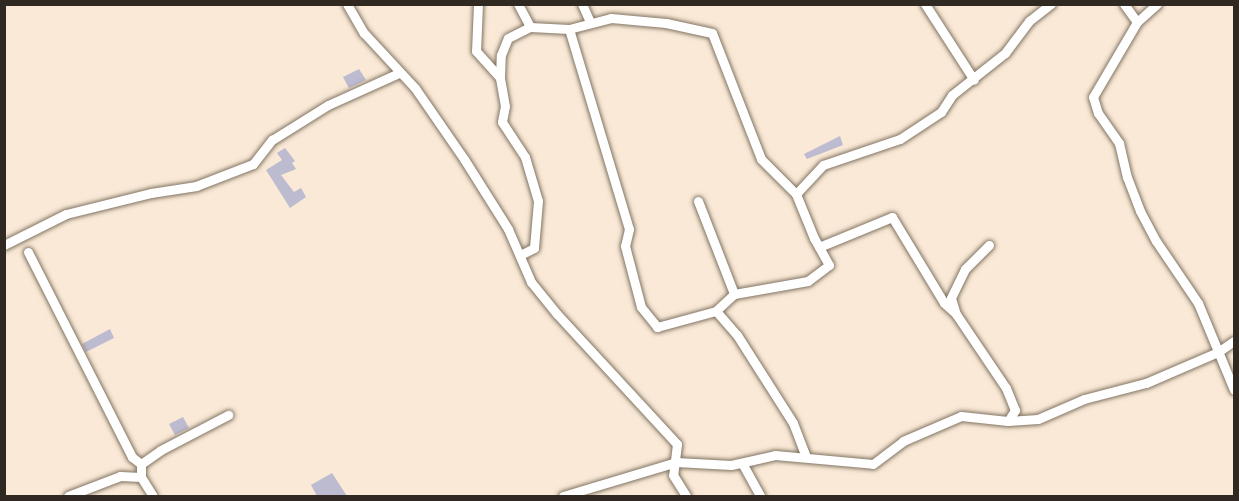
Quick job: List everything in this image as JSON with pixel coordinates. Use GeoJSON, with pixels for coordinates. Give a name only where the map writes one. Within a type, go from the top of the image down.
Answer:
{"type":"FeatureCollection","features":[{"type":"Feature","properties":{"kind":"street"},"geometry":{"type":"LineString","coordinates":[[347,4],[364,33],[415,88],[465,159],[508,229],[531,282],[557,314],[678,444],[673,475],[686,496]]}},
{"type":"Feature","properties":{"kind":"street"},"geometry":{"type":"LineString","coordinates":[[478,4],[476,51],[500,78]]}},
{"type":"Feature","properties":{"kind":"street"},"geometry":{"type":"LineString","coordinates":[[518,4],[530,27]]}},
{"type":"Feature","properties":{"kind":"street"},"geometry":{"type":"LineString","coordinates":[[582,4],[590,22]]}},
{"type":"Feature","properties":{"kind":"street"},"geometry":{"type":"LineString","coordinates":[[925,4],[974,80]]}},
{"type":"Feature","properties":{"kind":"street"},"geometry":{"type":"LineString","coordinates":[[796,194],[823,165],[900,139],[941,112],[952,95],[974,80],[1005,52],[1029,21],[1051,4]]}},
{"type":"Feature","properties":{"kind":"street"},"geometry":{"type":"LineString","coordinates":[[1124,4],[1137,22]]}},
{"type":"Feature","properties":{"kind":"street"},"geometry":{"type":"LineString","coordinates":[[1157,4],[1137,22],[1093,98],[1098,114],[1119,143],[1127,177],[1140,211],[1156,241],[1198,303],[1234,390]]}},
{"type":"Feature","properties":{"kind":"street"},"geometry":{"type":"LineString","coordinates":[[520,255],[534,248],[538,201],[525,157],[502,122],[506,106],[500,78],[501,55],[508,38],[530,27],[569,29],[611,18],[666,23],[712,33],[761,159],[796,194],[829,265],[808,281],[734,294],[716,311],[657,327],[641,307],[625,246],[629,228],[569,29]]}},
{"type":"Feature","properties":{"kind":"street"},"geometry":{"type":"LineString","coordinates":[[4,245],[66,214],[151,193],[196,186],[253,164],[272,140],[328,105],[399,73]]}},
{"type":"Feature","properties":{"kind":"street"},"geometry":{"type":"LineString","coordinates":[[698,201],[734,294]]}},
{"type":"Feature","properties":{"kind":"street"},"geometry":{"type":"LineString","coordinates":[[819,247],[892,217],[944,303],[956,314],[1006,388],[1016,410],[1008,421]]}},
{"type":"Feature","properties":{"kind":"street"},"geometry":{"type":"LineString","coordinates":[[956,314],[951,298],[965,268],[989,245]]}},
{"type":"Feature","properties":{"kind":"street"},"geometry":{"type":"LineString","coordinates":[[28,252],[132,457],[141,464]]}},
{"type":"Feature","properties":{"kind":"street"},"geometry":{"type":"LineString","coordinates":[[716,311],[737,335],[793,423],[806,457]]}},
{"type":"Feature","properties":{"kind":"street"},"geometry":{"type":"LineString","coordinates":[[563,496],[676,462],[730,465],[775,455],[873,464],[903,441],[962,416],[1008,421],[1038,419],[1083,399],[1146,383],[1218,352],[1234,341]]}},
{"type":"Feature","properties":{"kind":"street"},"geometry":{"type":"LineString","coordinates":[[141,464],[175,441],[228,415]]}},
{"type":"Feature","properties":{"kind":"street"},"geometry":{"type":"LineString","coordinates":[[742,463],[760,496]]}},
{"type":"Feature","properties":{"kind":"street"},"geometry":{"type":"LineString","coordinates":[[141,464],[141,477],[153,496]]}},
{"type":"Feature","properties":{"kind":"street"},"geometry":{"type":"LineString","coordinates":[[68,496],[120,476],[141,477]]}},
{"type":"Feature","properties":{"kind":"building"},"geometry":{"type":"Polygon","coordinates":[[[359,69],[366,80],[349,88],[343,77],[359,69]]]}},
{"type":"Feature","properties":{"kind":"building"},"geometry":{"type":"Polygon","coordinates":[[[840,136],[843,145],[807,159],[804,154],[840,136]]]}},
{"type":"Feature","properties":{"kind":"building"},"geometry":{"type":"Polygon","coordinates":[[[285,148],[295,161],[292,163],[296,169],[281,175],[294,192],[301,188],[306,197],[290,208],[266,170],[282,160],[277,153],[285,148]]]}},
{"type":"Feature","properties":{"kind":"building"},"geometry":{"type":"Polygon","coordinates":[[[110,329],[114,338],[86,352],[82,344],[110,329]]]}},
{"type":"Feature","properties":{"kind":"building"},"geometry":{"type":"Polygon","coordinates":[[[183,417],[189,428],[175,435],[169,424],[183,417]]]}},
{"type":"Feature","properties":{"kind":"building"},"geometry":{"type":"Polygon","coordinates":[[[332,473],[347,496],[317,496],[311,485],[332,473]]]}}]}
